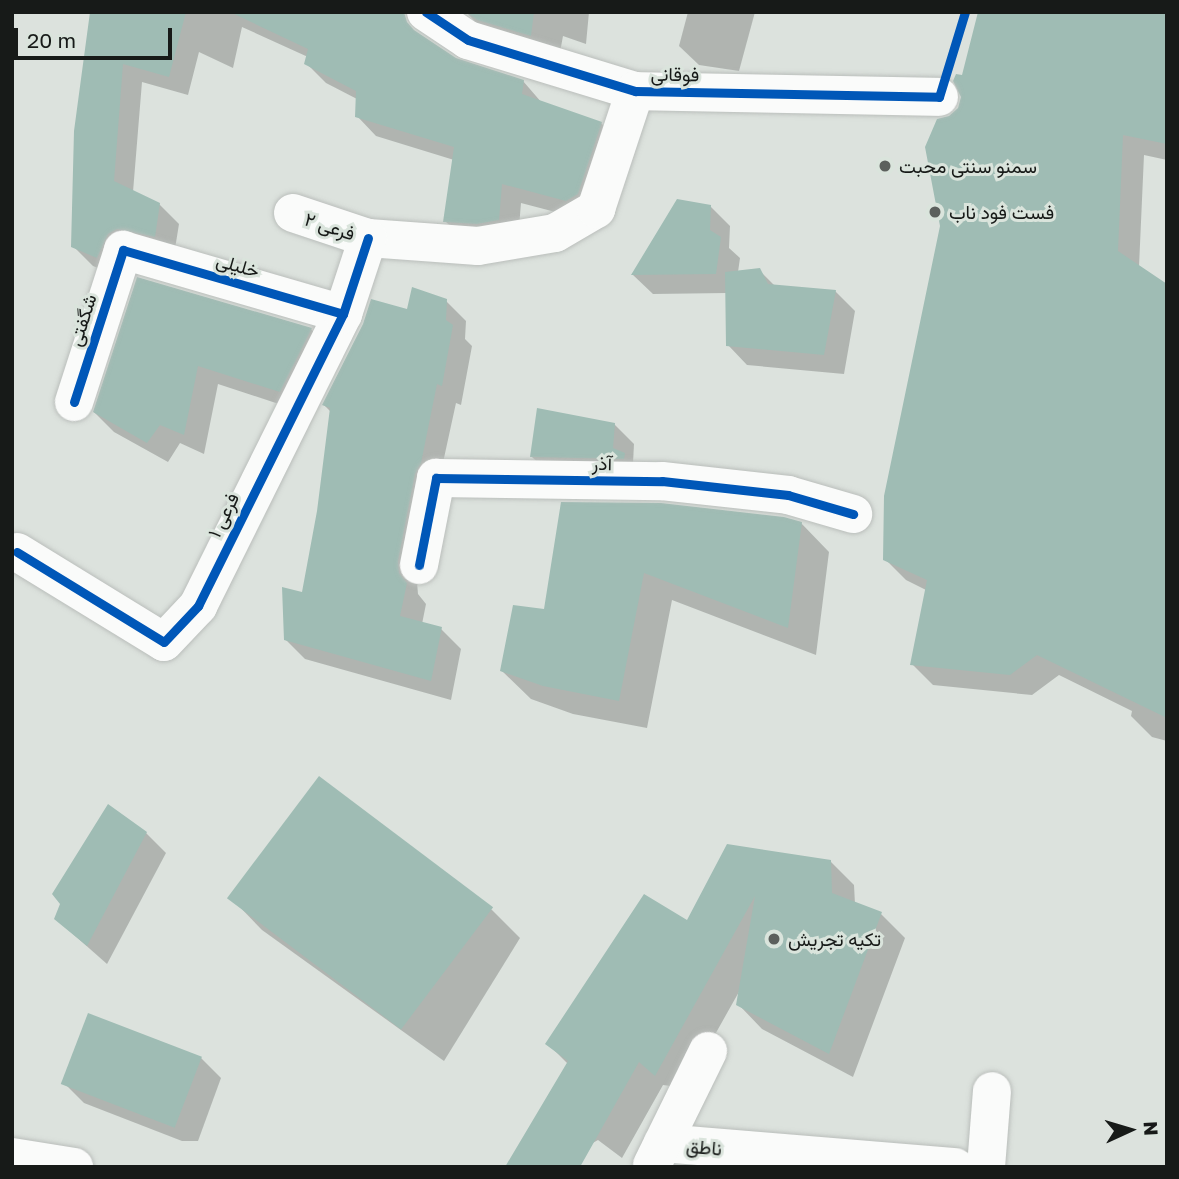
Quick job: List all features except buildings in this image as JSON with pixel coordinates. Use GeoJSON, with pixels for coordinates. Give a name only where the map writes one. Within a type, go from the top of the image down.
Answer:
{"type":"FeatureCollection","features":[{"type":"Feature","properties":{"kind":"street","name":"فوقانی"},"geometry":{"type":"LineString","coordinates":[[426,12],[468,40],[635,91],[939,97]]}},
{"type":"Feature","properties":{"kind":"street","name":"فرعی ۲"},"geometry":{"type":"LineString","coordinates":[[293,213],[368,238],[478,246],[555,233],[596,209],[635,91]]}},
{"type":"Feature","properties":{"kind":"street","name":"فرعی ۱"},"geometry":{"type":"LineString","coordinates":[[17,552],[164,642],[198,606],[343,314],[368,238]]}},
{"type":"Feature","properties":{"kind":"street","name":"خلیلی"},"geometry":{"type":"LineString","coordinates":[[123,250],[343,314]]}},
{"type":"Feature","properties":{"kind":"street","name":"شگفتی"},"geometry":{"type":"LineString","coordinates":[[74,402],[123,250]]}},
{"type":"Feature","properties":{"kind":"street","name":"آذر"},"geometry":{"type":"LineString","coordinates":[[419,565],[436,478],[662,481],[788,495],[853,514]]}},
{"type":"Feature","properties":{"kind":"street"},"geometry":{"type":"LineString","coordinates":[[657,1155],[708,1051]]}},
{"type":"Feature","properties":{"kind":"street"},"geometry":{"type":"LineString","coordinates":[[986,1167],[992,1091]]}},
{"type":"Feature","properties":{"kind":"street","name":"ناطق"},"geometry":{"type":"LineString","coordinates":[[657,1155],[956,1167]]}},
{"type":"Feature","properties":{"kind":"street"},"geometry":{"type":"LineString","coordinates":[[12,1157],[74,1167]]}},
{"type":"Feature","properties":{"kind":"cycle path"},"geometry":{"type":"LineString","coordinates":[[426,12],[468,40],[635,91],[939,97],[965,12]]}},
{"type":"Feature","properties":{"kind":"cycle path"},"geometry":{"type":"LineString","coordinates":[[17,552],[164,642],[198,606],[343,314],[368,238]]}},
{"type":"Feature","properties":{"kind":"cycle path"},"geometry":{"type":"LineString","coordinates":[[74,402],[123,250],[343,314]]}},
{"type":"Feature","properties":{"kind":"cycle path"},"geometry":{"type":"LineString","coordinates":[[419,565],[436,478],[662,481],[788,495],[853,514]]}},
{"type":"Feature","properties":{"kind":"place","name":"سمنو سنتی محبت"},"geometry":{"type":"Point","coordinates":[885,166]}},
{"type":"Feature","properties":{"kind":"place","name":"فست فود ناب"},"geometry":{"type":"Point","coordinates":[935,212]}},
{"type":"Feature","properties":{"kind":"place","name":"تکیه تجریش"},"geometry":{"type":"Point","coordinates":[774,939]}}]}
